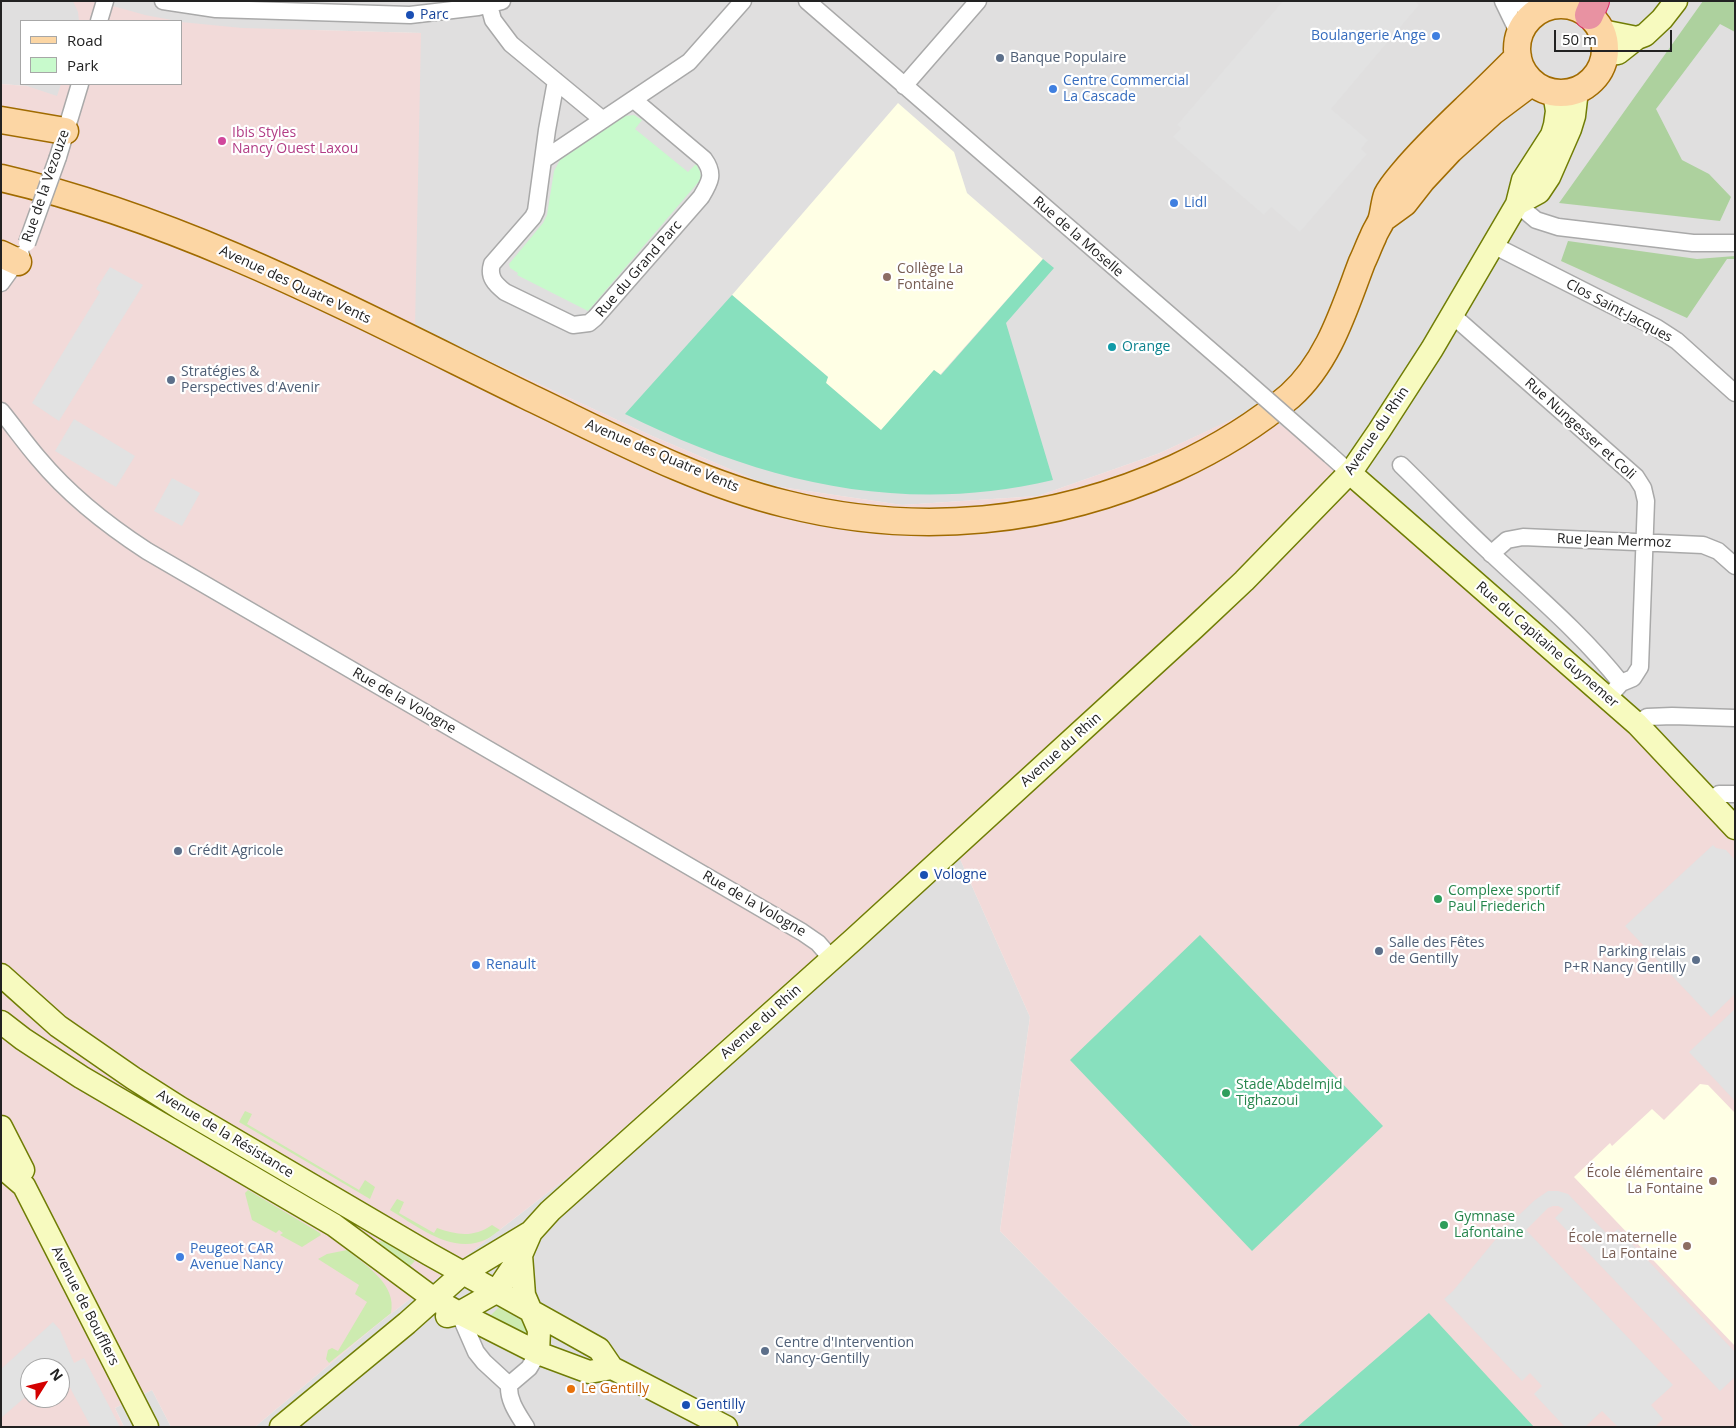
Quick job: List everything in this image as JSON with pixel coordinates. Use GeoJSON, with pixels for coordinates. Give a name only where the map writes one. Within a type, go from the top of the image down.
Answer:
{"type":"FeatureCollection","features":[{"type":"Feature","properties":{"kind":"main road"},"geometry":{"type":"LineString","coordinates":[[1588,18],[1602,66],[1588,84],[1555,88],[1520,66],[1519,46],[1527,22],[1538,12],[1552,6],[1588,18],[1618,53],[1637,38],[1652,30],[1676,1]]}},
{"type":"Feature","properties":{"kind":"main road","name":"Avenue des Quatre Vents"},"geometry":{"type":"LineString","coordinates":[[1,178],[64,194],[117,211],[236,257],[338,304],[607,434],[674,465],[724,485],[781,503],[815,511],[879,520],[964,522],[996,519],[1063,507],[1094,499],[1155,477],[1240,433],[1258,421],[1298,388],[1325,352],[1338,324],[1382,219],[1386,196],[1417,156],[1519,46]]}},
{"type":"Feature","properties":{"kind":"main road","name":"Avenue des Quatre Vents"},"geometry":{"type":"LineString","coordinates":[[1382,219],[1404,203],[1422,180],[1492,112],[1555,88]]}},
{"type":"Feature","properties":{"kind":"main road","name":"Avenue du Rhin"},"geometry":{"type":"LineString","coordinates":[[281,1427],[407,1323],[463,1273],[530,1232],[560,1201],[832,959],[1194,628],[1244,581],[1350,473],[1432,349],[1517,204],[1523,180],[1552,135],[1557,111],[1555,88]]}},
{"type":"Feature","properties":{"kind":"main road"},"geometry":{"type":"LineString","coordinates":[[1,120],[65,131]]}},
{"type":"Feature","properties":{"kind":"main road","name":"Rue du Capitaine Guynemer"},"geometry":{"type":"LineString","coordinates":[[1350,473],[1614,690],[1637,724],[1735,828]]}},
{"type":"Feature","properties":{"kind":"main road","name":"Avenue de la Résistance"},"geometry":{"type":"LineString","coordinates":[[1,975],[58,1026],[133,1078],[180,1108],[599,1350],[612,1368],[589,1372],[538,1353],[434,1299],[334,1225],[81,1077],[23,1039],[1,1022]]}},
{"type":"Feature","properties":{"kind":"main road"},"geometry":{"type":"LineString","coordinates":[[1,1044],[23,1039],[44,1039],[49,1037],[58,1026]]}},
{"type":"Feature","properties":{"kind":"main road","name":"Avenue de Boufflers"},"geometry":{"type":"LineString","coordinates":[[1,1127],[23,1169],[24,1186]]}},
{"type":"Feature","properties":{"kind":"main road","name":"Avenue de Boufflers"},"geometry":{"type":"LineString","coordinates":[[1,1156],[10,1174],[24,1186],[147,1427]]}},
{"type":"Feature","properties":{"kind":"main road","name":"Avenue du Rhin"},"geometry":{"type":"LineString","coordinates":[[496,1292],[521,1255],[530,1232]]}},
{"type":"Feature","properties":{"kind":"main road"},"geometry":{"type":"LineString","coordinates":[[521,1255],[524,1295],[539,1330],[538,1353]]}},
{"type":"Feature","properties":{"kind":"main road"},"geometry":{"type":"LineString","coordinates":[[407,1323],[459,1313],[496,1292]]}},
{"type":"Feature","properties":{"kind":"main road"},"geometry":{"type":"LineString","coordinates":[[612,1368],[726,1427]]}},
{"type":"Feature","properties":{"kind":"street"},"geometry":{"type":"LineString","coordinates":[[99,20],[105,1]]}},
{"type":"Feature","properties":{"kind":"street"},"geometry":{"type":"LineString","coordinates":[[163,1],[216,9],[410,15],[496,3],[493,20],[511,44],[603,120]]}},
{"type":"Feature","properties":{"kind":"street"},"geometry":{"type":"LineString","coordinates":[[543,160],[690,62],[743,1]]}},
{"type":"Feature","properties":{"kind":"street","name":"Rue de la Moselle"},"geometry":{"type":"LineString","coordinates":[[807,1],[1350,473]]}},
{"type":"Feature","properties":{"kind":"street"},"geometry":{"type":"LineString","coordinates":[[904,86],[978,1]]}},
{"type":"Feature","properties":{"kind":"street"},"geometry":{"type":"LineString","coordinates":[[1503,1],[1519,46]]}},
{"type":"Feature","properties":{"kind":"street"},"geometry":{"type":"LineString","coordinates":[[1512,1],[1538,12]]}},
{"type":"Feature","properties":{"kind":"street","name":"Rue du Grand Parc"},"geometry":{"type":"LineString","coordinates":[[556,81],[536,211],[492,264],[490,271],[492,279],[497,286],[505,292],[573,325],[589,323],[611,301],[702,197],[711,176],[710,168],[704,160],[634,100]]}},
{"type":"Feature","properties":{"kind":"street","name":"Rue de la Vezouze"},"geometry":{"type":"LineString","coordinates":[[1,284],[58,157],[80,85]]}},
{"type":"Feature","properties":{"kind":"street"},"geometry":{"type":"LineString","coordinates":[[1517,204],[1536,220],[1558,227],[1693,243],[1735,243]]}},
{"type":"Feature","properties":{"kind":"street","name":"Clos Saint-Jacques"},"geometry":{"type":"LineString","coordinates":[[1493,244],[1657,328],[1677,341],[1735,393]]}},
{"type":"Feature","properties":{"kind":"street","name":"Rue Nungesser et Coli"},"geometry":{"type":"LineString","coordinates":[[1451,314],[1636,477],[1643,488],[1646,501],[1640,668],[1633,678],[1614,690]]}},
{"type":"Feature","properties":{"kind":"street","name":"Rue de la Vologne"},"geometry":{"type":"LineString","coordinates":[[1,411],[57,479],[92,511],[142,548],[802,932],[818,943],[832,959]]}},
{"type":"Feature","properties":{"kind":"street"},"geometry":{"type":"LineString","coordinates":[[1401,465],[1600,657],[1614,690]]}},
{"type":"Feature","properties":{"kind":"street","name":"Rue Jean Mermoz"},"geometry":{"type":"LineString","coordinates":[[1492,554],[1507,540],[1523,537],[1703,544],[1718,551],[1735,566]]}},
{"type":"Feature","properties":{"kind":"street"},"geometry":{"type":"LineString","coordinates":[[1637,724],[1646,716],[1735,718]]}},
{"type":"Feature","properties":{"kind":"street"},"geometry":{"type":"LineString","coordinates":[[1710,802],[1719,794],[1735,794]]}},
{"type":"Feature","properties":{"kind":"street"},"geometry":{"type":"LineString","coordinates":[[459,1313],[476,1352],[509,1385],[514,1407],[526,1427]]}},
{"type":"Feature","properties":{"kind":"street"},"geometry":{"type":"LineString","coordinates":[[509,1385],[529,1368],[538,1353]]}},
{"type":"Feature","properties":{"kind":"shaded area"},"geometry":{"type":"Polygon","coordinates":[[[1,1],[1735,1],[1735,820],[1255,409],[1160,453],[1038,496],[902,505],[767,485],[650,435],[415,327],[27,86],[1,84],[1,1]],[[313,30],[298,41],[421,33],[313,30]]]}},
{"type":"Feature","properties":{"kind":"shaded area"},"geometry":{"type":"Polygon","coordinates":[[[73,1],[95,1],[145,15],[172,20],[79,20],[78,12],[73,1]]]}},
{"type":"Feature","properties":{"kind":"shaded area"},"geometry":{"type":"Polygon","coordinates":[[[1283,1],[1415,1],[1419,5],[1331,109],[1368,140],[1361,149],[1367,154],[1300,232],[1271,207],[1264,215],[1173,137],[1181,128],[1177,125],[1283,1]]]}},
{"type":"Feature","properties":{"kind":"shaded area"},"geometry":{"type":"Polygon","coordinates":[[[182,22],[242,28],[421,33],[415,327],[650,435],[767,485],[902,505],[1038,496],[1160,453],[1254,409],[1358,472],[1735,820],[1735,1427],[1194,1427],[1000,1231],[1030,1017],[960,859],[796,974],[572,1174],[379,1323],[255,1427],[171,1427],[152,1390],[115,1408],[124,1427],[1,1427],[1,84],[27,86],[57,96],[61,85],[182,85],[182,22]]]}},
{"type":"Feature","properties":{"kind":"shaded area","name":"Collège La Fontaine"},"geometry":{"type":"Polygon","coordinates":[[[898,103],[954,152],[967,193],[1043,259],[940,375],[934,370],[881,431],[825,382],[828,377],[732,295],[898,103]]]}},
{"type":"Feature","properties":{"kind":"shaded area"},"geometry":{"type":"Polygon","coordinates":[[[110,267],[143,285],[59,421],[32,403],[100,292],[96,289],[110,267]]]}},
{"type":"Feature","properties":{"kind":"shaded area"},"geometry":{"type":"Polygon","coordinates":[[[74,419],[135,456],[116,487],[55,451],[74,419]]]}},
{"type":"Feature","properties":{"kind":"shaded area"},"geometry":{"type":"Polygon","coordinates":[[[172,478],[200,493],[182,526],[154,511],[172,478]]]}},
{"type":"Feature","properties":{"kind":"shaded area","name":"Parking relais P+R Nancy Gentilly"},"geometry":{"type":"Polygon","coordinates":[[[1713,845],[1716,848],[1726,850],[1735,860],[1735,994],[1711,1017],[1625,926],[1713,845]]]}},
{"type":"Feature","properties":{"kind":"shaded area"},"geometry":{"type":"Polygon","coordinates":[[[960,859],[1030,1017],[1000,1231],[1194,1427],[255,1427],[379,1323],[572,1174],[796,974],[960,859]]]}},
{"type":"Feature","properties":{"kind":"shaded area"},"geometry":{"type":"Polygon","coordinates":[[[1735,1009],[1735,1101],[1689,1052],[1735,1009]]]}},
{"type":"Feature","properties":{"kind":"shaded area","name":"École maternelle La Fontaine"},"geometry":{"type":"Polygon","coordinates":[[[1700,1084],[1708,1085],[1735,1113],[1735,1346],[1574,1177],[1610,1143],[1612,1146],[1652,1109],[1664,1120],[1700,1084]]]}},
{"type":"Feature","properties":{"kind":"shaded area"},"geometry":{"type":"Polygon","coordinates":[[[1548,1191],[1568,1194],[1609,1236],[1618,1229],[1735,1352],[1735,1377],[1720,1391],[1555,1218],[1564,1209],[1558,1206],[1548,1208],[1526,1230],[1673,1385],[1651,1405],[1663,1419],[1655,1427],[1618,1427],[1602,1411],[1585,1427],[1565,1427],[1534,1394],[1542,1386],[1530,1373],[1522,1381],[1444,1299],[1453,1291],[1505,1228],[1535,1200],[1548,1191]]]}},
{"type":"Feature","properties":{"kind":"shaded area"},"geometry":{"type":"Polygon","coordinates":[[[53,1322],[60,1330],[74,1363],[84,1358],[120,1427],[91,1427],[70,1388],[70,1358],[20,1358],[20,1402],[1,1418],[1,1369],[53,1322]]]}},
{"type":"Feature","properties":{"kind":"shaded area"},"geometry":{"type":"Polygon","coordinates":[[[152,1390],[171,1427],[124,1427],[115,1408],[152,1390]]]}},
{"type":"Feature","properties":{"kind":"green space"},"geometry":{"type":"Polygon","coordinates":[[[1703,1],[1735,1],[1735,32],[1720,24],[1656,109],[1682,160],[1709,174],[1731,197],[1720,221],[1559,203],[1703,1]]]}},
{"type":"Feature","properties":{"kind":"green space"},"geometry":{"type":"Polygon","coordinates":[[[634,115],[642,120],[635,129],[688,172],[696,164],[700,171],[701,179],[588,311],[517,275],[518,273],[510,268],[509,264],[543,223],[547,215],[554,171],[560,160],[625,116],[634,115]]]}},
{"type":"Feature","properties":{"kind":"green space"},"geometry":{"type":"Polygon","coordinates":[[[1568,241],[1697,259],[1735,256],[1735,259],[1727,259],[1687,318],[1561,261],[1568,241]]]}},
{"type":"Feature","properties":{"kind":"green space"},"geometry":{"type":"Polygon","coordinates":[[[1043,259],[1054,268],[1006,323],[1053,480],[997,490],[941,494],[887,493],[833,486],[781,474],[728,458],[676,438],[625,414],[732,295],[828,377],[826,383],[881,430],[934,370],[941,375],[1043,259]]]}},
{"type":"Feature","properties":{"kind":"green space","name":"Stade Abdelmjid Tighazoui"},"geometry":{"type":"Polygon","coordinates":[[[1200,935],[1383,1126],[1252,1251],[1070,1060],[1200,935]]]}},
{"type":"Feature","properties":{"kind":"green space"},"geometry":{"type":"Polygon","coordinates":[[[245,1111],[252,1114],[247,1124],[359,1190],[365,1180],[375,1187],[370,1199],[239,1122],[245,1111]]]}},
{"type":"Feature","properties":{"kind":"green space"},"geometry":{"type":"Polygon","coordinates":[[[248,1190],[321,1235],[302,1247],[280,1235],[283,1233],[279,1230],[276,1233],[252,1220],[245,1193],[248,1190]]]}},
{"type":"Feature","properties":{"kind":"green space"},"geometry":{"type":"Polygon","coordinates":[[[397,1199],[404,1202],[399,1213],[434,1233],[437,1228],[458,1234],[472,1234],[492,1225],[500,1230],[487,1239],[474,1243],[448,1242],[424,1231],[390,1210],[397,1199]]]}},
{"type":"Feature","properties":{"kind":"green space"},"geometry":{"type":"Polygon","coordinates":[[[379,1241],[385,1242],[415,1261],[409,1267],[379,1243],[379,1241]]]}},
{"type":"Feature","properties":{"kind":"green space"},"geometry":{"type":"Polygon","coordinates":[[[347,1250],[371,1269],[385,1285],[392,1303],[391,1313],[329,1363],[326,1359],[328,1350],[332,1348],[338,1351],[367,1302],[355,1294],[359,1285],[318,1259],[327,1254],[347,1250]]]}},
{"type":"Feature","properties":{"kind":"green space"},"geometry":{"type":"Polygon","coordinates":[[[499,1307],[526,1323],[529,1337],[489,1317],[499,1307]]]}},
{"type":"Feature","properties":{"kind":"green space"},"geometry":{"type":"Polygon","coordinates":[[[1429,1313],[1534,1427],[1297,1427],[1429,1313]]]}},
{"type":"Feature","properties":{"kind":"place","name":"Parc"},"geometry":{"type":"Point","coordinates":[410,15]}},
{"type":"Feature","properties":{"kind":"place","name":"Boulangerie Ange"},"geometry":{"type":"Point","coordinates":[1436,36]}},
{"type":"Feature","properties":{"kind":"place","name":"Banque Populaire"},"geometry":{"type":"Point","coordinates":[1000,58]}},
{"type":"Feature","properties":{"kind":"place","name":"Centre Commercial La Cascade"},"geometry":{"type":"Point","coordinates":[1053,89]}},
{"type":"Feature","properties":{"kind":"place","name":"Ibis Styles Nancy Ouest Laxou"},"geometry":{"type":"Point","coordinates":[222,141]}},
{"type":"Feature","properties":{"kind":"place","name":"Lidl"},"geometry":{"type":"Point","coordinates":[1174,203]}},
{"type":"Feature","properties":{"kind":"place","name":"Collège La Fontaine"},"geometry":{"type":"Point","coordinates":[887,277]}},
{"type":"Feature","properties":{"kind":"place","name":"Orange"},"geometry":{"type":"Point","coordinates":[1112,347]}},
{"type":"Feature","properties":{"kind":"place","name":"Stratégies & Perspectives d'Avenir"},"geometry":{"type":"Point","coordinates":[171,380]}},
{"type":"Feature","properties":{"kind":"place","name":"Crédit Agricole"},"geometry":{"type":"Point","coordinates":[178,851]}},
{"type":"Feature","properties":{"kind":"place","name":"Vologne"},"geometry":{"type":"Point","coordinates":[924,875]}},
{"type":"Feature","properties":{"kind":"place","name":"Complexe sportif Paul Friederich"},"geometry":{"type":"Point","coordinates":[1438,899]}},
{"type":"Feature","properties":{"kind":"place","name":"Salle des Fêtes de Gentilly"},"geometry":{"type":"Point","coordinates":[1379,951]}},
{"type":"Feature","properties":{"kind":"place","name":"Parking relais P+R Nancy Gentilly"},"geometry":{"type":"Point","coordinates":[1696,960]}},
{"type":"Feature","properties":{"kind":"place","name":"Renault"},"geometry":{"type":"Point","coordinates":[476,965]}},
{"type":"Feature","properties":{"kind":"place","name":"Stade Abdelmjid Tighazoui"},"geometry":{"type":"Point","coordinates":[1226,1093]}},
{"type":"Feature","properties":{"kind":"place","name":"École élémentaire La Fontaine"},"geometry":{"type":"Point","coordinates":[1713,1181]}},
{"type":"Feature","properties":{"kind":"place","name":"Gymnase Lafontaine"},"geometry":{"type":"Point","coordinates":[1444,1225]}},
{"type":"Feature","properties":{"kind":"place","name":"École maternelle La Fontaine"},"geometry":{"type":"Point","coordinates":[1687,1246]}},
{"type":"Feature","properties":{"kind":"place","name":"Peugeot CAR Avenue Nancy"},"geometry":{"type":"Point","coordinates":[180,1257]}},
{"type":"Feature","properties":{"kind":"place","name":"Centre d'Intervention Nancy-Gentilly"},"geometry":{"type":"Point","coordinates":[765,1351]}},
{"type":"Feature","properties":{"kind":"place","name":"Le Gentilly"},"geometry":{"type":"Point","coordinates":[571,1389]}},
{"type":"Feature","properties":{"kind":"place","name":"Gentilly"},"geometry":{"type":"Point","coordinates":[686,1405]}}]}
